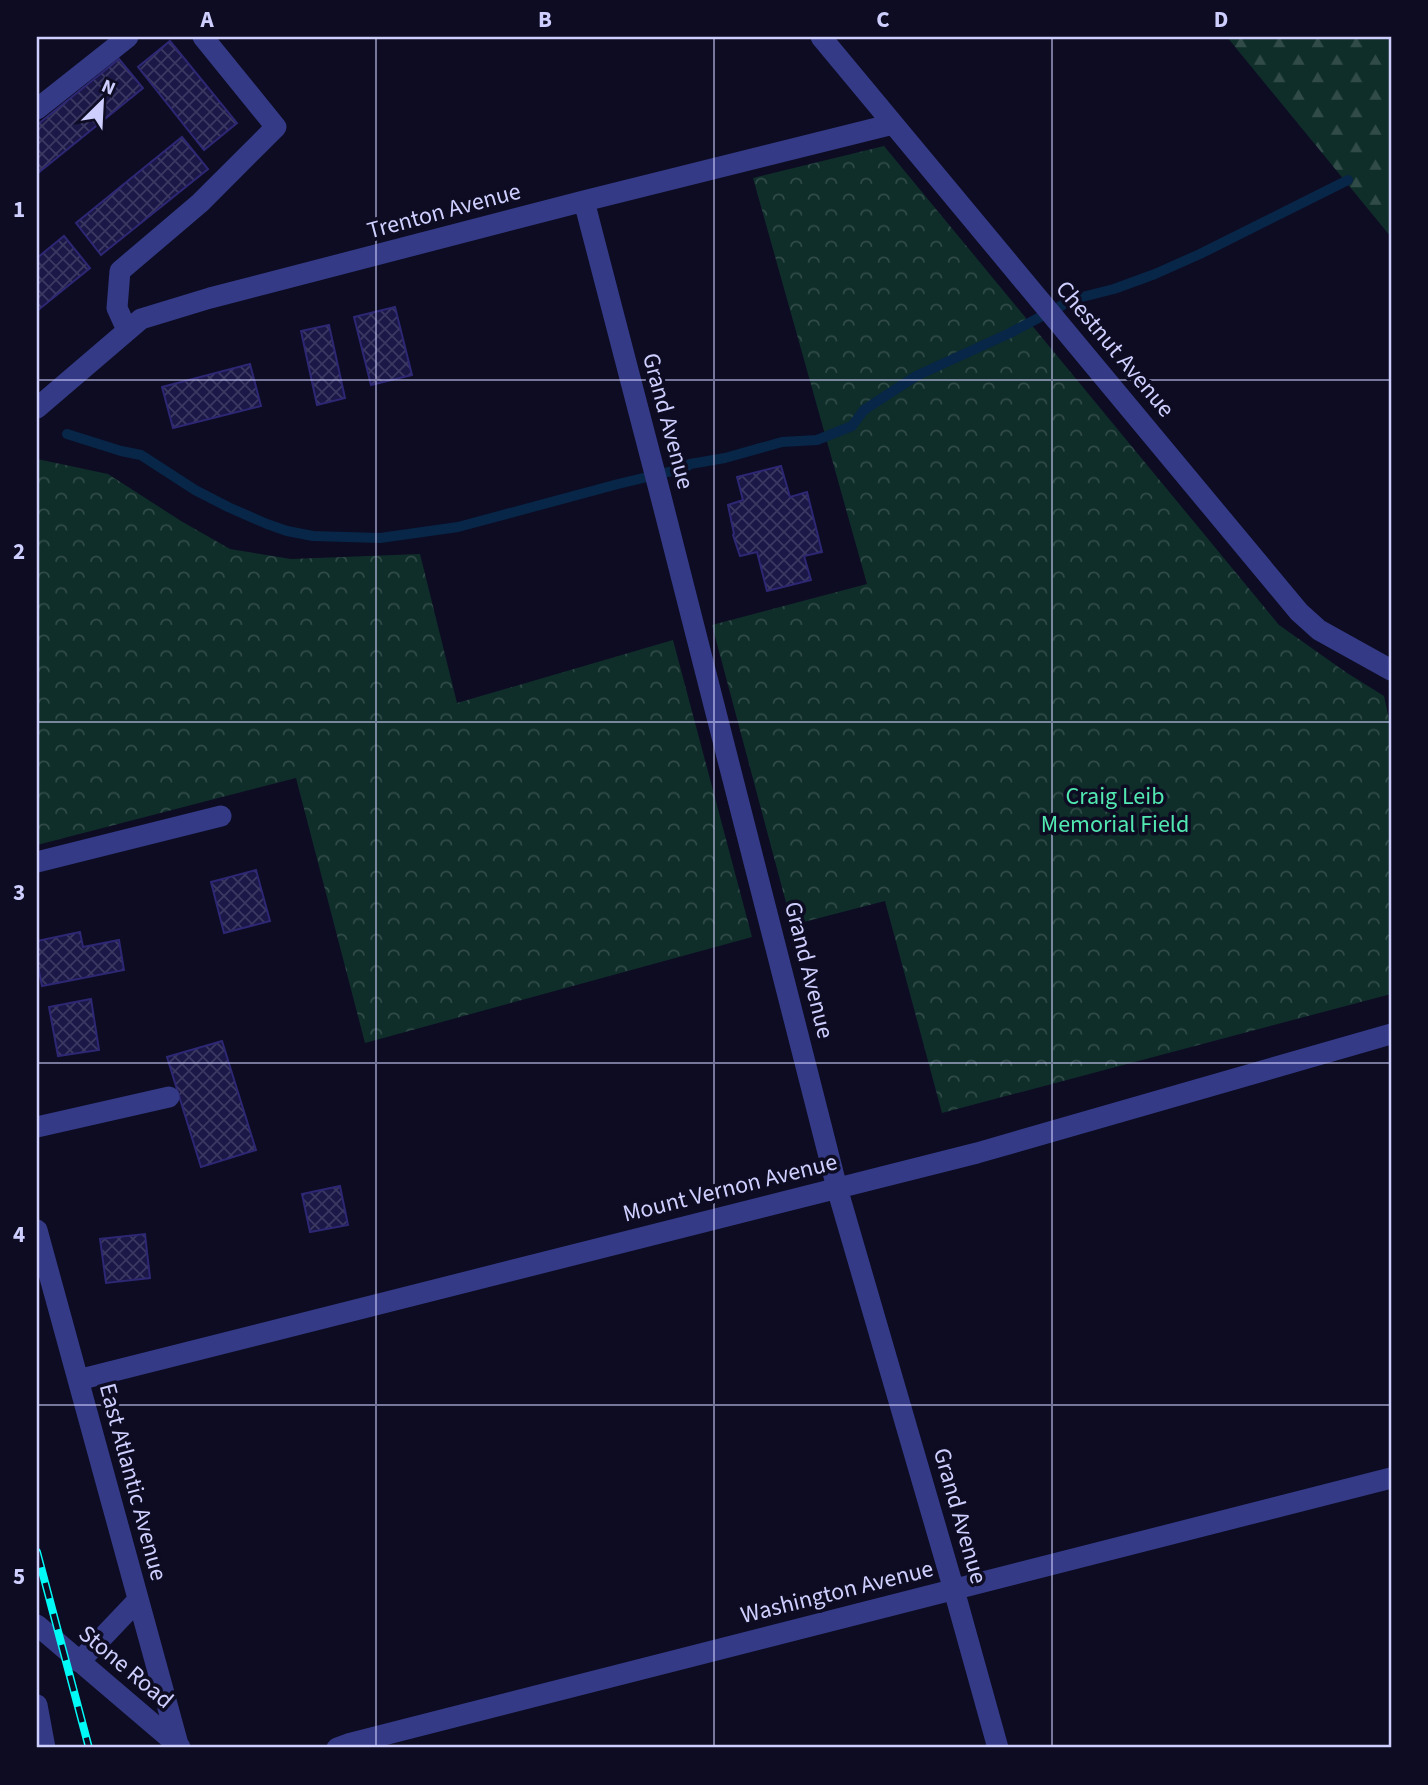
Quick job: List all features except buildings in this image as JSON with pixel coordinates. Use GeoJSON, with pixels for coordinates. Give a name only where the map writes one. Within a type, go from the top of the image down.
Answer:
{"type":"FeatureCollection","features":[{"type":"Feature","properties":{"kind":"street"},"geometry":{"type":"LineString","coordinates":[[37,109],[128,37]]}},
{"type":"Feature","properties":{"kind":"street"},"geometry":{"type":"LineString","coordinates":[[128,330],[117,308],[120,271],[200,203],[276,127],[203,37]]}},
{"type":"Feature","properties":{"kind":"street","name":"Chestnut Avenue"},"geometry":{"type":"LineString","coordinates":[[821,37],[1299,612],[1319,629],[1391,670]]}},
{"type":"Feature","properties":{"kind":"street","name":"Trenton Avenue"},"geometry":{"type":"LineString","coordinates":[[37,408],[141,319],[211,298],[584,201],[893,124]]}},
{"type":"Feature","properties":{"kind":"street","name":"Grand Avenue"},"geometry":{"type":"LineString","coordinates":[[584,201],[837,1188],[998,1748]]}},
{"type":"Feature","properties":{"kind":"street"},"geometry":{"type":"LineString","coordinates":[[37,862],[221,816]]}},
{"type":"Feature","properties":{"kind":"street","name":"Mount Vernon Avenue"},"geometry":{"type":"LineString","coordinates":[[78,1381],[977,1153],[1391,1034]]}},
{"type":"Feature","properties":{"kind":"street"},"geometry":{"type":"LineString","coordinates":[[37,1127],[169,1097]]}},
{"type":"Feature","properties":{"kind":"street","name":"East Atlantic Avenue"},"geometry":{"type":"LineString","coordinates":[[37,1230],[179,1747]]}},
{"type":"Feature","properties":{"kind":"street","name":"Washington Avenue"},"geometry":{"type":"LineString","coordinates":[[337,1748],[1391,1478]]}},
{"type":"Feature","properties":{"kind":"street"},"geometry":{"type":"LineString","coordinates":[[79,1662],[138,1600]]}},
{"type":"Feature","properties":{"kind":"street","name":"Stone Road"},"geometry":{"type":"LineString","coordinates":[[37,1625],[179,1747]]}},
{"type":"Feature","properties":{"kind":"street"},"geometry":{"type":"LineString","coordinates":[[37,1705],[45,1748]]}},
{"type":"Feature","properties":{"kind":"green space"},"geometry":{"type":"Polygon","coordinates":[[[1227,37],[1391,37],[1391,237],[1227,37]]]}},
{"type":"Feature","properties":{"kind":"green space","name":"Craig Leib Memorial Field"},"geometry":{"type":"Polygon","coordinates":[[[884,146],[1279,625],[1384,696],[1391,728],[1391,994],[942,1113],[885,901],[792,925],[712,625],[867,584],[753,178],[884,146]]]}},
{"type":"Feature","properties":{"kind":"green space"},"geometry":{"type":"Polygon","coordinates":[[[37,459],[108,474],[230,549],[291,559],[420,554],[457,703],[673,640],[752,937],[365,1043],[296,778],[37,845],[37,459]]]}},
{"type":"Feature","properties":{"kind":"waterway"},"geometry":{"type":"LineString","coordinates":[[67,434],[141,455],[195,490],[287,531],[313,536],[380,538],[458,527],[685,468],[690,464],[725,458],[782,442],[817,440],[852,426],[864,410],[916,376],[1010,333],[1074,299],[1114,289],[1200,254],[1348,180]]}},
{"type":"Feature","properties":{"kind":"railway"},"geometry":{"type":"LineString","coordinates":[[37,1552],[89,1748]]}}]}
